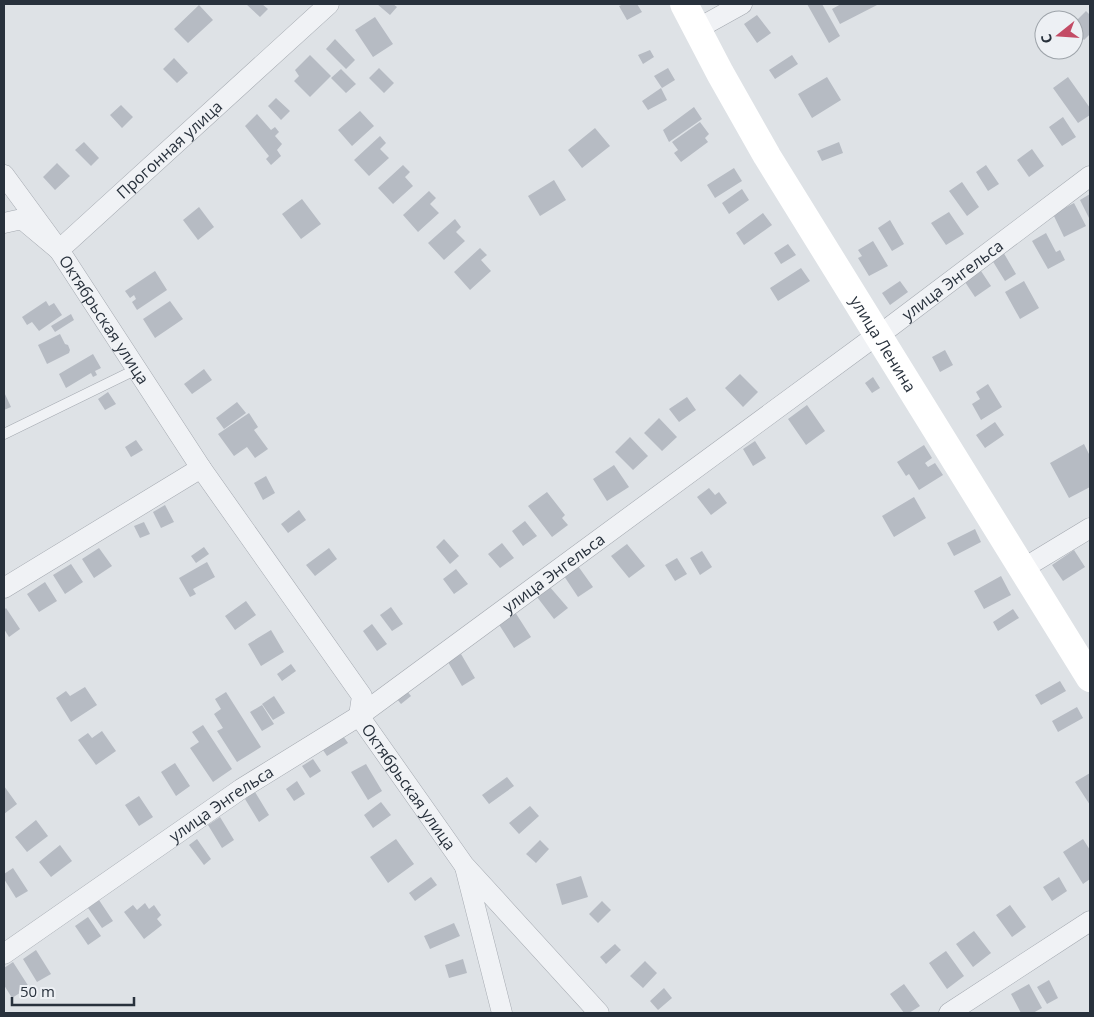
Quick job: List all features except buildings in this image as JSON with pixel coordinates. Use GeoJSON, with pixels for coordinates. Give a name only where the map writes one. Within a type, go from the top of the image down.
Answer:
{"type":"FeatureCollection","features":[{"type":"Feature","properties":{"kind":"street","name":"Прогонная улица"},"geometry":{"type":"LineString","coordinates":[[59,250],[329,4]]}},
{"type":"Feature","properties":{"kind":"street","name":"улица Ленина"},"geometry":{"type":"LineString","coordinates":[[684,4],[767,156],[1024,568],[1090,678]]}},
{"type":"Feature","properties":{"kind":"street"},"geometry":{"type":"LineString","coordinates":[[697,29],[742,4]]}},
{"type":"Feature","properties":{"kind":"street","name":"Октябрьская улица"},"geometry":{"type":"LineString","coordinates":[[4,175],[59,250],[201,468],[362,696],[359,716],[464,865],[599,1013]]}},
{"type":"Feature","properties":{"kind":"street","name":"улица Энгельса"},"geometry":{"type":"LineString","coordinates":[[4,954],[241,789],[359,716],[878,336],[1090,176]]}},
{"type":"Feature","properties":{"kind":"street"},"geometry":{"type":"LineString","coordinates":[[4,223],[22,219],[59,250]]}},
{"type":"Feature","properties":{"kind":"street"},"geometry":{"type":"LineString","coordinates":[[4,588],[201,468]]}},
{"type":"Feature","properties":{"kind":"street"},"geometry":{"type":"LineString","coordinates":[[1024,568],[1090,528]]}},
{"type":"Feature","properties":{"kind":"street"},"geometry":{"type":"LineString","coordinates":[[464,865],[502,1013]]}},
{"type":"Feature","properties":{"kind":"street"},"geometry":{"type":"LineString","coordinates":[[949,1013],[1090,921]]}},
{"type":"Feature","properties":{"kind":"lane"},"geometry":{"type":"LineString","coordinates":[[4,434],[137,369]]}}]}
